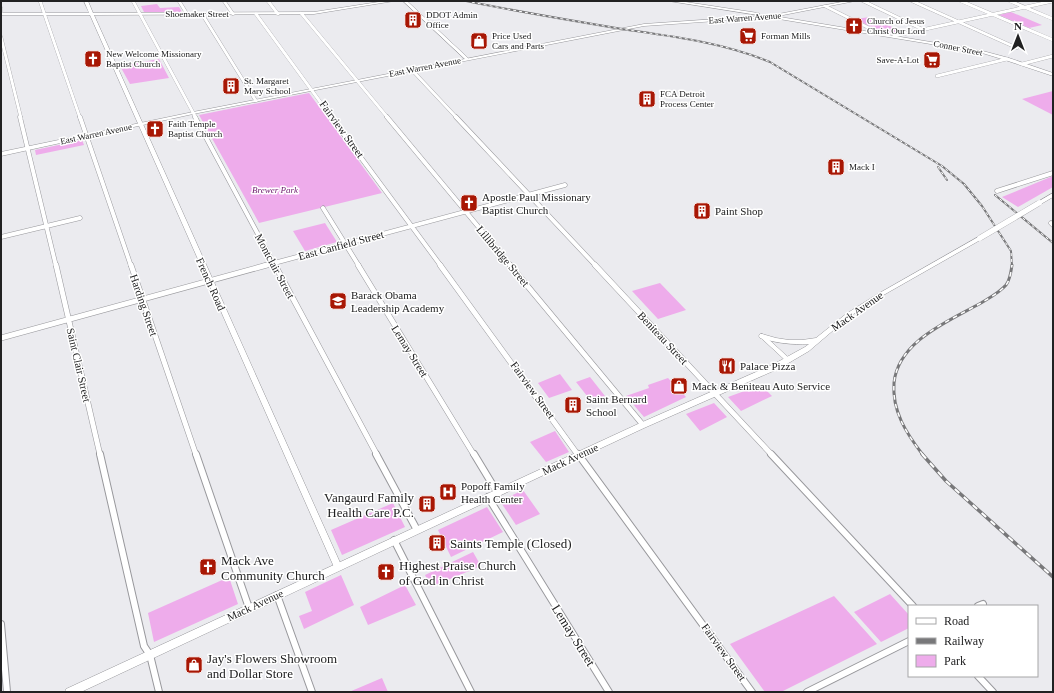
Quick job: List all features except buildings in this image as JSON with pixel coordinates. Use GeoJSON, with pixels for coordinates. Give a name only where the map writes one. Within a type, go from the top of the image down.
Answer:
{"type":"FeatureCollection","features":[{"type":"Feature","properties":{"kind":"main road","name":"Conner Street"},"geometry":{"type":"LineString","coordinates":[[671,1],[773,16],[979,51],[1007,58],[1053,75]]}},
{"type":"Feature","properties":{"kind":"main road","name":"East Warren Avenue"},"geometry":{"type":"LineString","coordinates":[[1,154],[256,100],[649,24],[773,16],[853,1]]}},
{"type":"Feature","properties":{"kind":"main road"},"geometry":{"type":"LineString","coordinates":[[736,11],[744,15],[740,18]]}},
{"type":"Feature","properties":{"kind":"main road","name":"Mack Avenue"},"geometry":{"type":"LineString","coordinates":[[70,692],[497,492],[788,360],[807,349],[848,315],[878,296],[1053,195]]}},
{"type":"Feature","properties":{"kind":"main road"},"geometry":{"type":"LineString","coordinates":[[762,336],[795,344],[819,339]]}},
{"type":"Feature","properties":{"kind":"street","name":"Harding Street"},"geometry":{"type":"LineString","coordinates":[[40,1],[43,14],[250,608]]}},
{"type":"Feature","properties":{"kind":"street","name":"French Road"},"geometry":{"type":"LineString","coordinates":[[86,1],[338,567]]}},
{"type":"Feature","properties":{"kind":"street","name":"Montclair Street"},"geometry":{"type":"LineString","coordinates":[[133,1],[417,530]]}},
{"type":"Feature","properties":{"kind":"street"},"geometry":{"type":"LineString","coordinates":[[179,1],[187,14]]}},
{"type":"Feature","properties":{"kind":"street"},"geometry":{"type":"LineString","coordinates":[[224,1],[233,14]]}},
{"type":"Feature","properties":{"kind":"street"},"geometry":{"type":"LineString","coordinates":[[268,1],[278,14]]}},
{"type":"Feature","properties":{"kind":"street","name":"Shoemaker Street"},"geometry":{"type":"LineString","coordinates":[[1,14],[301,14],[323,13],[392,1]]}},
{"type":"Feature","properties":{"kind":"street"},"geometry":{"type":"LineString","coordinates":[[405,1],[467,59]]}},
{"type":"Feature","properties":{"kind":"street"},"geometry":{"type":"LineString","coordinates":[[863,1],[924,30]]}},
{"type":"Feature","properties":{"kind":"street"},"geometry":{"type":"LineString","coordinates":[[912,1],[1016,48]]}},
{"type":"Feature","properties":{"kind":"street"},"geometry":{"type":"LineString","coordinates":[[961,1],[1053,40]]}},
{"type":"Feature","properties":{"kind":"street"},"geometry":{"type":"LineString","coordinates":[[1010,1],[1053,19]]}},
{"type":"Feature","properties":{"kind":"street"},"geometry":{"type":"LineString","coordinates":[[894,36],[1053,1]]}},
{"type":"Feature","properties":{"kind":"street"},"geometry":{"type":"LineString","coordinates":[[826,6],[881,34]]}},
{"type":"Feature","properties":{"kind":"street"},"geometry":{"type":"LineString","coordinates":[[1,8],[1,14]]}},
{"type":"Feature","properties":{"kind":"street"},"geometry":{"type":"LineString","coordinates":[[202,14],[256,100]]}},
{"type":"Feature","properties":{"kind":"street","name":"Fairview Street"},"geometry":{"type":"LineString","coordinates":[[256,14],[413,225],[752,692]]}},
{"type":"Feature","properties":{"kind":"street","name":"Lillibridge Street"},"geometry":{"type":"LineString","coordinates":[[301,14],[643,425]]}},
{"type":"Feature","properties":{"kind":"street","name":"Saint Clair Street"},"geometry":{"type":"LineString","coordinates":[[1,36],[69,319],[144,646],[150,655],[159,692]]}},
{"type":"Feature","properties":{"kind":"street"},"geometry":{"type":"LineString","coordinates":[[1022,64],[1053,56]]}},
{"type":"Feature","properties":{"kind":"street"},"geometry":{"type":"LineString","coordinates":[[937,76],[1007,58]]}},
{"type":"Feature","properties":{"kind":"street","name":"Beniteau Street"},"geometry":{"type":"LineString","coordinates":[[412,70],[912,605]]}},
{"type":"Feature","properties":{"kind":"street"},"geometry":{"type":"LineString","coordinates":[[997,191],[1053,173]]}},
{"type":"Feature","properties":{"kind":"street","name":"East Canfield Street"},"geometry":{"type":"LineString","coordinates":[[1,338],[565,185]]}},
{"type":"Feature","properties":{"kind":"street","name":"Lemay Street"},"geometry":{"type":"LineString","coordinates":[[323,208],[497,492]]}},
{"type":"Feature","properties":{"kind":"street"},"geometry":{"type":"LineString","coordinates":[[1,237],[80,218]]}},
{"type":"Feature","properties":{"kind":"street"},"geometry":{"type":"LineString","coordinates":[[762,336],[788,360]]}},
{"type":"Feature","properties":{"kind":"street","name":"Lemay Street"},"geometry":{"type":"LineString","coordinates":[[488,497],[609,692]]}},
{"type":"Feature","properties":{"kind":"street"},"geometry":{"type":"LineString","coordinates":[[394,540],[471,692]]}},
{"type":"Feature","properties":{"kind":"street"},"geometry":{"type":"LineString","coordinates":[[277,595],[312,692]]}},
{"type":"Feature","properties":{"kind":"street"},"geometry":{"type":"LineString","coordinates":[[1,624],[7,692]]}},
{"type":"Feature","properties":{"kind":"street"},"geometry":{"type":"LineString","coordinates":[[807,692],[908,642]]}},
{"type":"Feature","properties":{"kind":"street"},"geometry":{"type":"LineString","coordinates":[[979,677],[993,692]]}},
{"type":"Feature","properties":{"kind":"green space"},"geometry":{"type":"Polygon","coordinates":[[[157,4],[160,8],[179,7],[182,12],[144,12],[141,6],[157,4]]]}},
{"type":"Feature","properties":{"kind":"green space"},"geometry":{"type":"Polygon","coordinates":[[[1011,12],[1042,25],[1029,28],[999,15],[1011,12]]]}},
{"type":"Feature","properties":{"kind":"green space"},"geometry":{"type":"Polygon","coordinates":[[[870,17],[903,32],[884,32],[856,19],[870,17]]]}},
{"type":"Feature","properties":{"kind":"green space"},"geometry":{"type":"Polygon","coordinates":[[[159,59],[169,78],[130,84],[120,66],[159,59]]]}},
{"type":"Feature","properties":{"kind":"green space"},"geometry":{"type":"Polygon","coordinates":[[[1053,91],[1053,115],[1022,99],[1053,91]]]}},
{"type":"Feature","properties":{"kind":"green space","name":"Brewer Park"},"geometry":{"type":"Polygon","coordinates":[[[309,93],[382,193],[259,223],[199,115],[309,93]]]}},
{"type":"Feature","properties":{"kind":"green space"},"geometry":{"type":"Polygon","coordinates":[[[82,140],[84,145],[36,155],[35,150],[82,140]]]}},
{"type":"Feature","properties":{"kind":"green space"},"geometry":{"type":"Polygon","coordinates":[[[1053,176],[1053,187],[1018,207],[1002,197],[1053,176]]]}},
{"type":"Feature","properties":{"kind":"green space"},"geometry":{"type":"Polygon","coordinates":[[[325,223],[337,242],[305,251],[293,231],[325,223]]]}},
{"type":"Feature","properties":{"kind":"green space"},"geometry":{"type":"Polygon","coordinates":[[[660,283],[686,310],[658,319],[632,291],[660,283]]]}},
{"type":"Feature","properties":{"kind":"green space"},"geometry":{"type":"Polygon","coordinates":[[[560,374],[572,390],[549,398],[538,383],[560,374]]]}},
{"type":"Feature","properties":{"kind":"green space"},"geometry":{"type":"Polygon","coordinates":[[[590,377],[605,396],[591,401],[576,382],[590,377]]]}},
{"type":"Feature","properties":{"kind":"green space"},"geometry":{"type":"Polygon","coordinates":[[[668,378],[686,397],[644,417],[626,396],[649,388],[648,385],[668,378]]]}},
{"type":"Feature","properties":{"kind":"green space"},"geometry":{"type":"Polygon","coordinates":[[[761,385],[772,396],[741,411],[728,397],[761,385]]]}},
{"type":"Feature","properties":{"kind":"green space"},"geometry":{"type":"Polygon","coordinates":[[[714,403],[727,417],[700,431],[686,414],[714,403]]]}},
{"type":"Feature","properties":{"kind":"green space"},"geometry":{"type":"Polygon","coordinates":[[[555,431],[569,452],[546,462],[530,442],[555,431]]]}},
{"type":"Feature","properties":{"kind":"green space"},"geometry":{"type":"Polygon","coordinates":[[[523,490],[540,514],[516,525],[500,501],[523,490]]]}},
{"type":"Feature","properties":{"kind":"green space"},"geometry":{"type":"Polygon","coordinates":[[[393,503],[405,527],[342,555],[331,530],[393,503]]]}},
{"type":"Feature","properties":{"kind":"green space"},"geometry":{"type":"Polygon","coordinates":[[[487,507],[503,532],[451,557],[438,530],[487,507]]]}},
{"type":"Feature","properties":{"kind":"green space"},"geometry":{"type":"Polygon","coordinates":[[[473,552],[481,566],[431,587],[425,575],[473,552]]]}},
{"type":"Feature","properties":{"kind":"green space"},"geometry":{"type":"Polygon","coordinates":[[[341,575],[354,605],[304,629],[299,616],[312,611],[305,592],[341,575]]]}},
{"type":"Feature","properties":{"kind":"green space"},"geometry":{"type":"Polygon","coordinates":[[[229,577],[238,604],[154,642],[148,613],[229,577]]]}},
{"type":"Feature","properties":{"kind":"green space"},"geometry":{"type":"Polygon","coordinates":[[[405,585],[416,605],[368,625],[360,607],[405,585]]]}},
{"type":"Feature","properties":{"kind":"green space"},"geometry":{"type":"Polygon","coordinates":[[[890,594],[908,614],[908,628],[881,642],[854,612],[890,594]]]}},
{"type":"Feature","properties":{"kind":"green space"},"geometry":{"type":"Polygon","coordinates":[[[834,596],[877,644],[781,692],[765,692],[730,644],[834,596]]]}},
{"type":"Feature","properties":{"kind":"green space"},"geometry":{"type":"Polygon","coordinates":[[[382,678],[388,692],[349,692],[382,678]]]}},
{"type":"Feature","properties":{"kind":"railway"},"geometry":{"type":"LineString","coordinates":[[466,1],[567,20],[718,45],[753,55],[770,62],[942,166],[964,184],[982,206],[1011,251],[1012,265]]}},
{"type":"Feature","properties":{"kind":"railway"},"geometry":{"type":"LineString","coordinates":[[938,167],[947,180]]}},
{"type":"Feature","properties":{"kind":"railway"},"geometry":{"type":"LineString","coordinates":[[995,195],[1053,243]]}},
{"type":"Feature","properties":{"kind":"railway"},"geometry":{"type":"LineString","coordinates":[[923,455],[901,421],[895,403],[894,383],[898,368],[905,355],[927,334],[940,325],[991,297],[1003,288],[1010,276],[1012,265]]}},
{"type":"Feature","properties":{"kind":"railway"},"geometry":{"type":"LineString","coordinates":[[922,454],[946,481],[1053,577]]}},
{"type":"Feature","properties":{"kind":"place","name":"DDOT Admin Office"},"geometry":{"type":"Point","coordinates":[413,20]}},
{"type":"Feature","properties":{"kind":"place","name":"Church of Jesus Christ Our Lord"},"geometry":{"type":"Point","coordinates":[854,26]}},
{"type":"Feature","properties":{"kind":"place","name":"Forman Mills"},"geometry":{"type":"Point","coordinates":[748,36]}},
{"type":"Feature","properties":{"kind":"place","name":"Price Used Cars and Parts"},"geometry":{"type":"Point","coordinates":[479,41]}},
{"type":"Feature","properties":{"kind":"place","name":"New Welcome Missionary Baptist Church"},"geometry":{"type":"Point","coordinates":[93,59]}},
{"type":"Feature","properties":{"kind":"place","name":"Save-A-Lot"},"geometry":{"type":"Point","coordinates":[932,60]}},
{"type":"Feature","properties":{"kind":"place","name":"St. Margaret Mary School"},"geometry":{"type":"Point","coordinates":[231,86]}},
{"type":"Feature","properties":{"kind":"place","name":"FCA Detroit Process Center"},"geometry":{"type":"Point","coordinates":[647,99]}},
{"type":"Feature","properties":{"kind":"place","name":"Faith Temple Baptist Church"},"geometry":{"type":"Point","coordinates":[155,129]}},
{"type":"Feature","properties":{"kind":"place","name":"Mack I"},"geometry":{"type":"Point","coordinates":[836,167]}},
{"type":"Feature","properties":{"kind":"place","name":"Apostle Paul Missionary Baptist Church"},"geometry":{"type":"Point","coordinates":[469,203]}},
{"type":"Feature","properties":{"kind":"place","name":"Paint Shop"},"geometry":{"type":"Point","coordinates":[702,211]}},
{"type":"Feature","properties":{"kind":"place","name":"Barack Obama Leadership Academy"},"geometry":{"type":"Point","coordinates":[338,301]}},
{"type":"Feature","properties":{"kind":"place","name":"Palace Pizza"},"geometry":{"type":"Point","coordinates":[727,366]}},
{"type":"Feature","properties":{"kind":"place","name":"Mack & Beniteau Auto Service"},"geometry":{"type":"Point","coordinates":[679,386]}},
{"type":"Feature","properties":{"kind":"place","name":"Saint Bernard School"},"geometry":{"type":"Point","coordinates":[573,405]}},
{"type":"Feature","properties":{"kind":"place","name":"Popoff Family Health Center"},"geometry":{"type":"Point","coordinates":[448,492]}},
{"type":"Feature","properties":{"kind":"place","name":"Vangaurd Family Health Care P.C."},"geometry":{"type":"Point","coordinates":[427,504]}},
{"type":"Feature","properties":{"kind":"place","name":"Saints Temple (Closed)"},"geometry":{"type":"Point","coordinates":[437,543]}},
{"type":"Feature","properties":{"kind":"place","name":"Mack Ave Community Church"},"geometry":{"type":"Point","coordinates":[208,567]}},
{"type":"Feature","properties":{"kind":"place","name":"Highest Praise Church of God in Christ"},"geometry":{"type":"Point","coordinates":[386,572]}},
{"type":"Feature","properties":{"kind":"place","name":"Jay's Flowers Showroom and Dollar Store"},"geometry":{"type":"Point","coordinates":[194,665]}}]}
